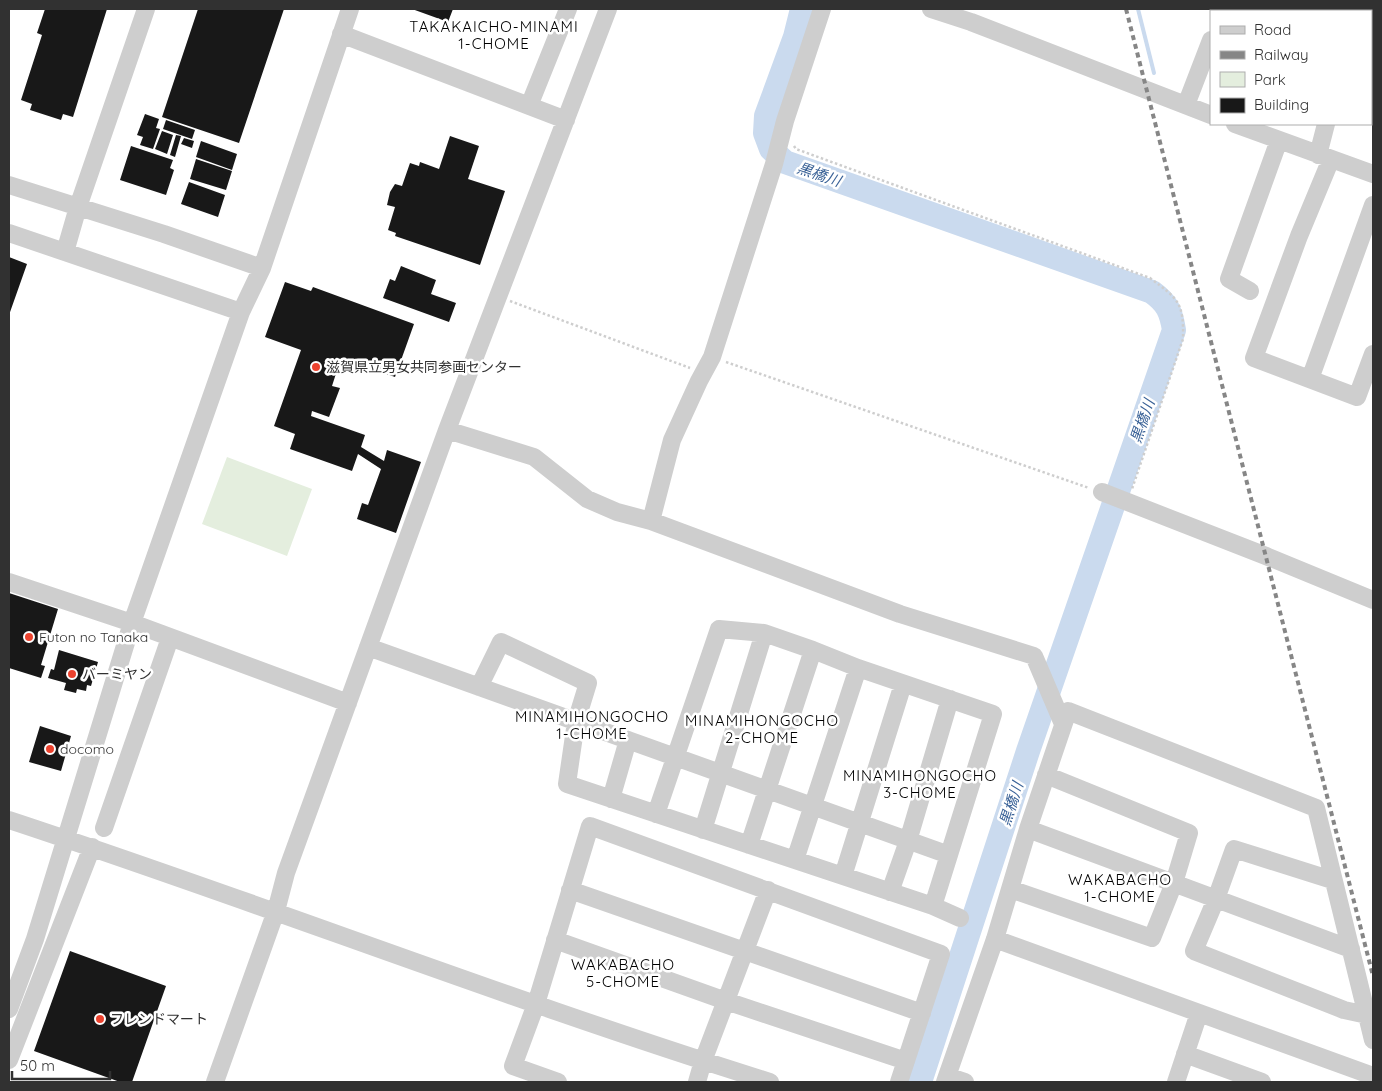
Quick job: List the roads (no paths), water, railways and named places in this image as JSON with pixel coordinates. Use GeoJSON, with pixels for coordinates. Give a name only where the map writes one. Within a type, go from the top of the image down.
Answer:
{"type":"FeatureCollection","features":[{"type":"Feature","properties":{"kind":"street"},"geometry":{"type":"LineString","coordinates":[[65,252],[78,206],[146,9]]}},
{"type":"Feature","properties":{"kind":"street"},"geometry":{"type":"LineString","coordinates":[[9,1009],[35,939],[132,624],[241,312],[262,268],[350,9]]}},
{"type":"Feature","properties":{"kind":"street"},"geometry":{"type":"LineString","coordinates":[[530,106],[568,9]]}},
{"type":"Feature","properties":{"kind":"street"},"geometry":{"type":"LineString","coordinates":[[215,1082],[276,911],[286,873],[447,430],[608,9]]}},
{"type":"Feature","properties":{"kind":"street"},"geometry":{"type":"LineString","coordinates":[[651,521],[672,440],[708,364],[774,164],[784,121],[822,9]]}},
{"type":"Feature","properties":{"kind":"street"},"geometry":{"type":"LineString","coordinates":[[932,9],[974,16],[1210,115]]}},
{"type":"Feature","properties":{"kind":"street"},"geometry":{"type":"LineString","coordinates":[[341,34],[566,120]]}},
{"type":"Feature","properties":{"kind":"street"},"geometry":{"type":"LineString","coordinates":[[1186,105],[1210,43]]}},
{"type":"Feature","properties":{"kind":"street"},"geometry":{"type":"LineString","coordinates":[[1242,125],[1256,127],[1280,140],[1373,174]]}},
{"type":"Feature","properties":{"kind":"street"},"geometry":{"type":"LineString","coordinates":[[1326,125],[1324,157],[1299,236],[1254,358],[1357,397],[1373,354]]}},
{"type":"Feature","properties":{"kind":"street"},"geometry":{"type":"LineString","coordinates":[[1250,291],[1229,279],[1280,140]]}},
{"type":"Feature","properties":{"kind":"street"},"geometry":{"type":"LineString","coordinates":[[9,185],[164,234],[262,268]]}},
{"type":"Feature","properties":{"kind":"street"},"geometry":{"type":"LineString","coordinates":[[1310,379],[1373,205]]}},
{"type":"Feature","properties":{"kind":"street"},"geometry":{"type":"LineString","coordinates":[[9,233],[241,312]]}},
{"type":"Feature","properties":{"kind":"street"},"geometry":{"type":"LineString","coordinates":[[447,430],[534,457],[587,499],[617,512],[651,521],[900,614],[1034,656],[1063,724]]}},
{"type":"Feature","properties":{"kind":"street"},"geometry":{"type":"LineString","coordinates":[[1102,492],[1373,600]]}},
{"type":"Feature","properties":{"kind":"street"},"geometry":{"type":"LineString","coordinates":[[9,582],[132,624],[348,703]]}},
{"type":"Feature","properties":{"kind":"street"},"geometry":{"type":"LineString","coordinates":[[656,814],[719,628],[764,633],[903,684],[993,714],[933,906]]}},
{"type":"Feature","properties":{"kind":"street"},"geometry":{"type":"LineString","coordinates":[[704,830],[764,633]]}},
{"type":"Feature","properties":{"kind":"street"},"geometry":{"type":"LineString","coordinates":[[104,828],[170,638]]}},
{"type":"Feature","properties":{"kind":"street"},"geometry":{"type":"LineString","coordinates":[[480,687],[501,642],[588,683],[576,722],[567,784],[933,906],[960,918]]}},
{"type":"Feature","properties":{"kind":"street"},"geometry":{"type":"LineString","coordinates":[[368,647],[950,855]]}},
{"type":"Feature","properties":{"kind":"street"},"geometry":{"type":"LineString","coordinates":[[749,845],[813,650]]}},
{"type":"Feature","properties":{"kind":"street"},"geometry":{"type":"LineString","coordinates":[[795,860],[811,806],[858,668]]}},
{"type":"Feature","properties":{"kind":"street"},"geometry":{"type":"LineString","coordinates":[[843,876],[903,684]]}},
{"type":"Feature","properties":{"kind":"street"},"geometry":{"type":"LineString","coordinates":[[890,892],[908,840],[950,699]]}},
{"type":"Feature","properties":{"kind":"street"},"geometry":{"type":"LineString","coordinates":[[965,1082],[946,1079],[995,939],[1028,829],[1068,711],[1316,808],[1332,880],[1373,1040]]}},
{"type":"Feature","properties":{"kind":"street"},"geometry":{"type":"LineString","coordinates":[[611,799],[628,740]]}},
{"type":"Feature","properties":{"kind":"street"},"geometry":{"type":"LineString","coordinates":[[1010,889],[1152,938],[1174,883],[1189,833],[1046,775]]}},
{"type":"Feature","properties":{"kind":"street"},"geometry":{"type":"LineString","coordinates":[[9,820],[276,911],[536,1004],[770,1082]]}},
{"type":"Feature","properties":{"kind":"street"},"geometry":{"type":"LineString","coordinates":[[558,1082],[513,1066],[536,1004],[590,826],[941,954],[899,1082]]}},
{"type":"Feature","properties":{"kind":"street"},"geometry":{"type":"LineString","coordinates":[[1028,829],[1351,949]]}},
{"type":"Feature","properties":{"kind":"street"},"geometry":{"type":"LineString","coordinates":[[9,1060],[92,847]]}},
{"type":"Feature","properties":{"kind":"street"},"geometry":{"type":"LineString","coordinates":[[1332,880],[1234,849],[1194,951],[1344,1010],[1367,1016]]}},
{"type":"Feature","properties":{"kind":"street"},"geometry":{"type":"LineString","coordinates":[[570,890],[922,1013]]}},
{"type":"Feature","properties":{"kind":"street"},"geometry":{"type":"LineString","coordinates":[[697,1082],[703,1061],[768,890]]}},
{"type":"Feature","properties":{"kind":"street"},"geometry":{"type":"LineString","coordinates":[[995,939],[1373,1076]]}},
{"type":"Feature","properties":{"kind":"street"},"geometry":{"type":"LineString","coordinates":[[555,940],[726,1001],[906,1061]]}},
{"type":"Feature","properties":{"kind":"street"},"geometry":{"type":"LineString","coordinates":[[1176,1082],[1199,1013]]}},
{"type":"Feature","properties":{"kind":"street"},"geometry":{"type":"LineString","coordinates":[[1185,1054],[1262,1082]]}},
{"type":"Feature","properties":{"kind":"waterway","name":"黒橋川"},"geometry":{"type":"LineString","coordinates":[[802,9],[795,37],[766,116],[765,133],[771,149],[785,162],[1152,292],[1167,308],[1174,330],[1028,751],[920,1082]]}},
{"type":"Feature","properties":{"kind":"waterway"},"geometry":{"type":"LineString","coordinates":[[1138,9],[1154,73]]}},
{"type":"Feature","properties":{"kind":"railway"},"geometry":{"type":"LineString","coordinates":[[1126,9],[1373,976]]}},
{"type":"Feature","properties":{"kind":"place","name":"滋賀県立男女共同参画センター"},"geometry":{"type":"Point","coordinates":[316,367]}},
{"type":"Feature","properties":{"kind":"place","name":"Futon no Tanaka"},"geometry":{"type":"Point","coordinates":[29,637]}},
{"type":"Feature","properties":{"kind":"place","name":"バーミヤン"},"geometry":{"type":"Point","coordinates":[72,674]}},
{"type":"Feature","properties":{"kind":"place","name":"docomo"},"geometry":{"type":"Point","coordinates":[50,749]}},
{"type":"Feature","properties":{"kind":"place","name":"フレンドマート"},"geometry":{"type":"Point","coordinates":[100,1019]}},
{"type":"Feature","properties":{"kind":"district","name":"TAKAKAICHO-MINAMI 1-CHOME"},"geometry":{"type":"Point","coordinates":[494,34]}},
{"type":"Feature","properties":{"kind":"district","name":"MINAMIHONGOCHO 1-CHOME"},"geometry":{"type":"Point","coordinates":[592,724]}},
{"type":"Feature","properties":{"kind":"district","name":"MINAMIHONGOCHO 2-CHOME"},"geometry":{"type":"Point","coordinates":[762,728]}},
{"type":"Feature","properties":{"kind":"district","name":"MINAMIHONGOCHO 3-CHOME"},"geometry":{"type":"Point","coordinates":[920,784]}},
{"type":"Feature","properties":{"kind":"district","name":"WAKABACHO 1-CHOME"},"geometry":{"type":"Point","coordinates":[1120,888]}},
{"type":"Feature","properties":{"kind":"district","name":"WAKABACHO 5-CHOME"},"geometry":{"type":"Point","coordinates":[623,972]}}]}
